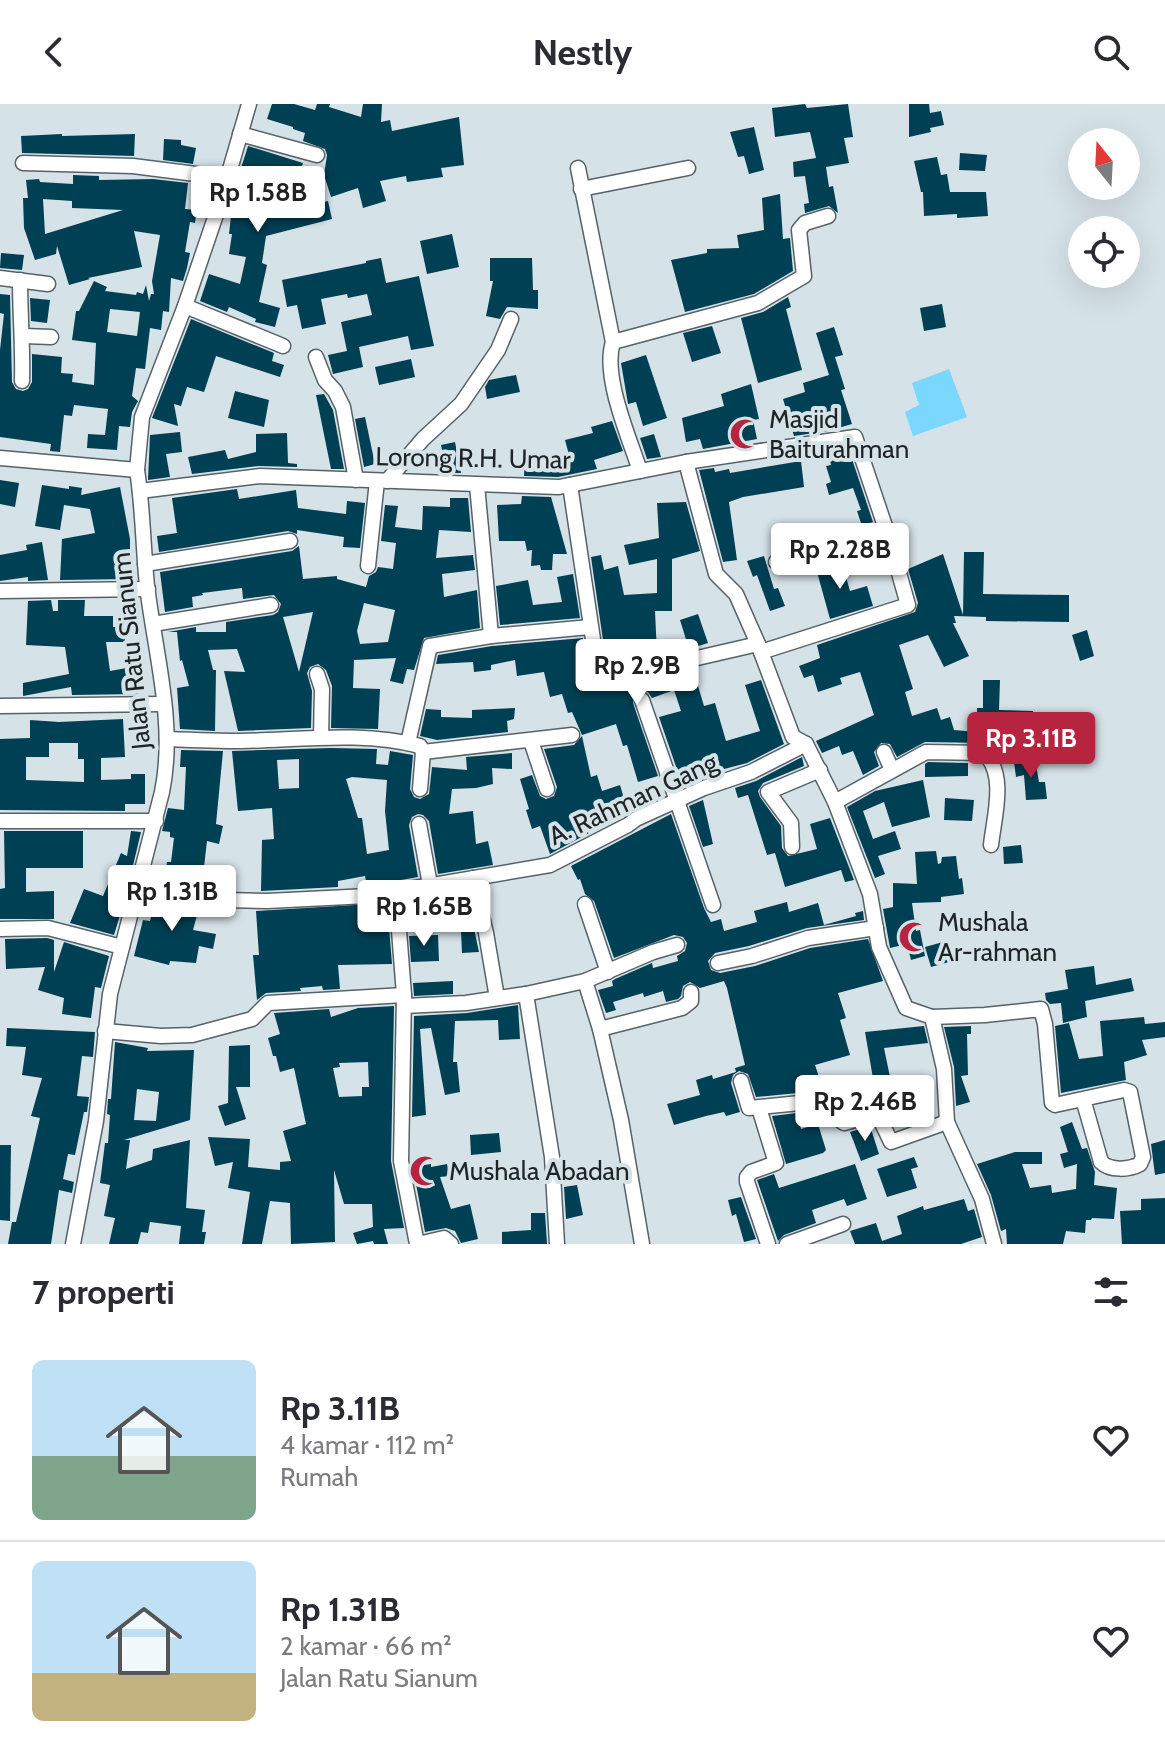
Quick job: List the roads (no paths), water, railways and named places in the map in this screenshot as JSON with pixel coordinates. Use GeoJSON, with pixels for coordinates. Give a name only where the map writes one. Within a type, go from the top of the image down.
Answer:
{"type":"FeatureCollection","features":[{"type":"Feature","properties":{"kind":"street","name":"Jalan Ratu Sianum"},"geometry":{"type":"LineString","coordinates":[[73,1244],[96,1121],[105,1031],[122,947],[166,773],[167,739],[145,564],[137,470],[142,417],[185,306],[249,104]]}},
{"type":"Feature","properties":{"kind":"street"},"geometry":{"type":"LineString","coordinates":[[240,134],[317,155]]}},
{"type":"Feature","properties":{"kind":"street"},"geometry":{"type":"LineString","coordinates":[[23,163],[133,166],[227,178]]}},
{"type":"Feature","properties":{"kind":"street"},"geometry":{"type":"LineString","coordinates":[[578,168],[613,342],[610,355],[614,382],[640,471]]}},
{"type":"Feature","properties":{"kind":"street"},"geometry":{"type":"LineString","coordinates":[[581,189],[688,168]]}},
{"type":"Feature","properties":{"kind":"street"},"geometry":{"type":"LineString","coordinates":[[613,342],[758,303],[796,281],[804,276],[799,230],[805,223],[828,216]]}},
{"type":"Feature","properties":{"kind":"street"},"geometry":{"type":"LineString","coordinates":[[0,278],[48,284]]}},
{"type":"Feature","properties":{"kind":"street"},"geometry":{"type":"LineString","coordinates":[[20,280],[20,317],[24,336],[22,381]]}},
{"type":"Feature","properties":{"kind":"street"},"geometry":{"type":"LineString","coordinates":[[185,306],[283,346]]}},
{"type":"Feature","properties":{"kind":"street"},"geometry":{"type":"LineString","coordinates":[[368,566],[382,481],[461,404],[498,350],[511,319]]}},
{"type":"Feature","properties":{"kind":"street"},"geometry":{"type":"LineString","coordinates":[[24,336],[51,337]]}},
{"type":"Feature","properties":{"kind":"street"},"geometry":{"type":"LineString","coordinates":[[316,357],[325,380],[343,407],[356,480]]}},
{"type":"Feature","properties":{"kind":"street","name":"Lorong R.H. Umar"},"geometry":{"type":"LineString","coordinates":[[140,491],[260,476],[559,487],[686,462],[853,436],[886,529],[907,606],[760,648]]}},
{"type":"Feature","properties":{"kind":"street"},"geometry":{"type":"LineString","coordinates":[[0,458],[137,470]]}},
{"type":"Feature","properties":{"kind":"street"},"geometry":{"type":"LineString","coordinates":[[686,462],[716,574],[736,594],[793,737],[806,744],[835,802],[870,894],[879,947],[907,1008],[932,1017],[1041,1009],[1052,1103],[1055,1105],[1124,1090],[1130,1092],[1143,1157],[1140,1164],[1123,1168],[1107,1167],[1101,1162],[1083,1099]]}},
{"type":"Feature","properties":{"kind":"street"},"geometry":{"type":"LineString","coordinates":[[477,485],[491,636]]}},
{"type":"Feature","properties":{"kind":"street"},"geometry":{"type":"LineString","coordinates":[[570,485],[590,627],[600,674],[646,664],[667,665],[760,648]]}},
{"type":"Feature","properties":{"kind":"street"},"geometry":{"type":"LineString","coordinates":[[776,562],[886,529]]}},
{"type":"Feature","properties":{"kind":"street"},"geometry":{"type":"LineString","coordinates":[[145,564],[290,541]]}},
{"type":"Feature","properties":{"kind":"street"},"geometry":{"type":"LineString","coordinates":[[0,591],[148,589]]}},
{"type":"Feature","properties":{"kind":"street"},"geometry":{"type":"LineString","coordinates":[[153,624],[271,605]]}},
{"type":"Feature","properties":{"kind":"street"},"geometry":{"type":"LineString","coordinates":[[408,743],[430,646],[491,636],[590,627]]}},
{"type":"Feature","properties":{"kind":"street"},"geometry":{"type":"LineString","coordinates":[[317,674],[322,689],[321,737]]}},
{"type":"Feature","properties":{"kind":"street"},"geometry":{"type":"LineString","coordinates":[[642,700],[713,905]]}},
{"type":"Feature","properties":{"kind":"street"},"geometry":{"type":"LineString","coordinates":[[0,706],[163,704]]}},
{"type":"Feature","properties":{"kind":"street"},"geometry":{"type":"LineString","coordinates":[[423,752],[572,735]]}},
{"type":"Feature","properties":{"kind":"street"},"geometry":{"type":"LineString","coordinates":[[167,739],[241,741],[321,737],[408,743],[420,746],[423,752],[420,789]]}},
{"type":"Feature","properties":{"kind":"street"},"geometry":{"type":"LineString","coordinates":[[531,741],[547,789]]}},
{"type":"Feature","properties":{"kind":"street","name":"A. Rahman Gang"},"geometry":{"type":"LineString","coordinates":[[141,879],[226,900],[281,900],[396,892],[550,865],[636,819],[704,788],[763,766],[806,744]]}},
{"type":"Feature","properties":{"kind":"street"},"geometry":{"type":"LineString","coordinates":[[884,752],[892,770]]}},
{"type":"Feature","properties":{"kind":"street"},"geometry":{"type":"LineString","coordinates":[[835,802],[926,752],[979,752],[987,755],[992,762],[997,791],[991,845]]}},
{"type":"Feature","properties":{"kind":"street"},"geometry":{"type":"LineString","coordinates":[[792,847],[791,823],[768,792],[820,770]]}},
{"type":"Feature","properties":{"kind":"street"},"geometry":{"type":"LineString","coordinates":[[0,821],[156,821]]}},
{"type":"Feature","properties":{"kind":"street"},"geometry":{"type":"LineString","coordinates":[[419,824],[430,885]]}},
{"type":"Feature","properties":{"kind":"street"},"geometry":{"type":"LineString","coordinates":[[473,878],[497,998]]}},
{"type":"Feature","properties":{"kind":"street"},"geometry":{"type":"LineString","coordinates":[[396,892],[404,1000],[401,1162],[418,1244],[444,1238],[451,1244]]}},
{"type":"Feature","properties":{"kind":"street"},"geometry":{"type":"LineString","coordinates":[[585,904],[608,972]]}},
{"type":"Feature","properties":{"kind":"street"},"geometry":{"type":"LineString","coordinates":[[0,929],[48,928],[122,947]]}},
{"type":"Feature","properties":{"kind":"street"},"geometry":{"type":"LineString","coordinates":[[718,963],[808,938],[876,928]]}},
{"type":"Feature","properties":{"kind":"street"},"geometry":{"type":"LineString","coordinates":[[105,1031],[161,1036],[192,1035],[252,1019],[268,1003],[497,998],[526,994],[585,981],[677,945]]}},
{"type":"Feature","properties":{"kind":"street"},"geometry":{"type":"LineString","coordinates":[[585,981],[600,1029],[621,1120],[642,1244]]}},
{"type":"Feature","properties":{"kind":"street"},"geometry":{"type":"LineString","coordinates":[[600,1029],[682,1008],[691,1001],[691,992]]}},
{"type":"Feature","properties":{"kind":"street"},"geometry":{"type":"LineString","coordinates":[[526,994],[552,1157],[557,1244]]}},
{"type":"Feature","properties":{"kind":"street"},"geometry":{"type":"LineString","coordinates":[[932,1017],[944,1069],[947,1122],[982,1199],[994,1244]]}},
{"type":"Feature","properties":{"kind":"street"},"geometry":{"type":"LineString","coordinates":[[741,1081],[749,1108],[800,1103],[826,1095],[835,1103],[844,1123],[873,1115],[879,1117],[891,1142],[947,1122]]}},
{"type":"Feature","properties":{"kind":"street"},"geometry":{"type":"LineString","coordinates":[[759,1108],[776,1163],[751,1172],[747,1182],[768,1244]]}},
{"type":"Feature","properties":{"kind":"street"},"geometry":{"type":"LineString","coordinates":[[787,1244],[843,1224]]}},
{"type":"Feature","properties":{"kind":"place","name":"Masjid Baiturahman"},"geometry":{"type":"Point","coordinates":[745,434]}},
{"type":"Feature","properties":{"kind":"place","name":"Mushala Ar-rahman"},"geometry":{"type":"Point","coordinates":[914,937]}},
{"type":"Feature","properties":{"kind":"place","name":"Mushala Abadan"},"geometry":{"type":"Point","coordinates":[425,1171]}}]}
